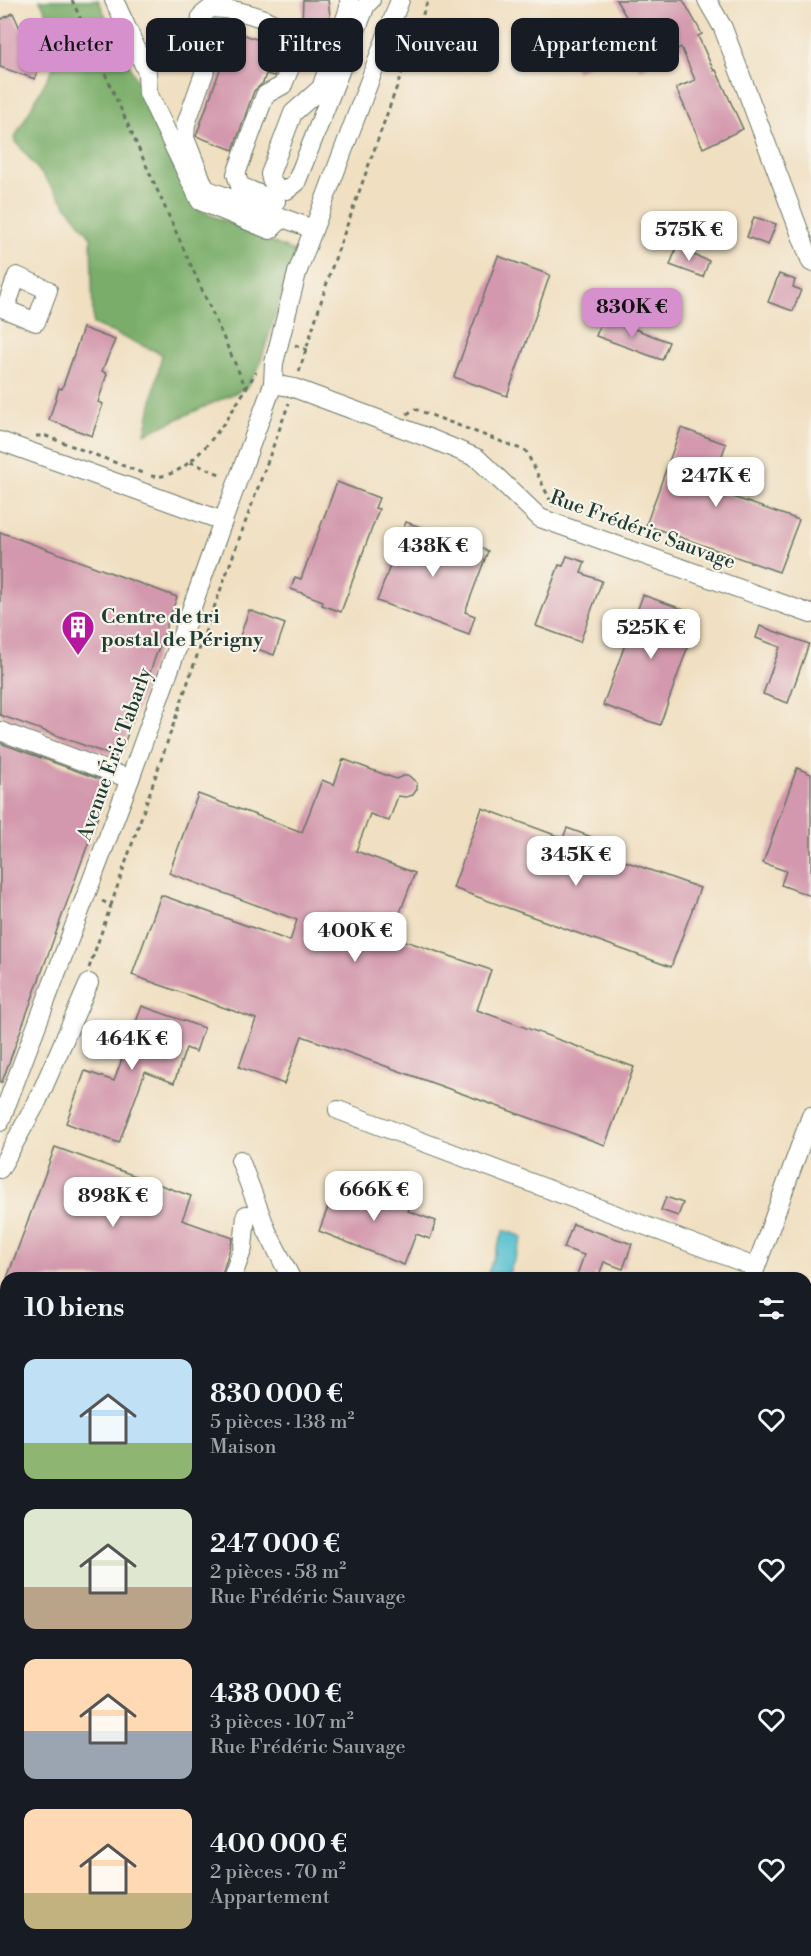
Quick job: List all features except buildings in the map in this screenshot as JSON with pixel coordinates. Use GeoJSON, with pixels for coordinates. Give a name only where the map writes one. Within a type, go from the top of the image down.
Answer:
{"type":"FeatureCollection","features":[{"type":"Feature","properties":{"kind":"street"},"geometry":{"type":"LineString","coordinates":[[114,0],[147,72],[148,93],[196,196],[200,201],[270,230],[278,202],[296,183],[366,5],[371,0]]}},
{"type":"Feature","properties":{"kind":"street"},"geometry":{"type":"LineString","coordinates":[[278,202],[270,174],[293,113],[321,88],[349,8],[349,0]]}},
{"type":"Feature","properties":{"kind":"street","name":"Avenue Éric Tabarly"},"geometry":{"type":"LineString","coordinates":[[0,1122],[130,779],[273,384],[274,363],[297,273],[400,0]]}},
{"type":"Feature","properties":{"kind":"street"},"geometry":{"type":"LineString","coordinates":[[707,0],[723,28],[811,262]]}},
{"type":"Feature","properties":{"kind":"street"},"geometry":{"type":"LineString","coordinates":[[718,20],[723,0]]}},
{"type":"Feature","properties":{"kind":"street"},"geometry":{"type":"LineString","coordinates":[[278,202],[208,190],[189,152],[185,138],[186,124],[208,62],[200,27],[201,16],[212,8],[232,9],[275,24],[292,42],[294,56],[283,86],[265,95],[236,174],[240,186],[278,202],[313,229]]}},
{"type":"Feature","properties":{"kind":"street","name":"Rue Frédéric Sauvage"},"geometry":{"type":"LineString","coordinates":[[273,384],[294,388],[477,458],[540,518],[811,614]]}},
{"type":"Feature","properties":{"kind":"street"},"geometry":{"type":"LineString","coordinates":[[0,441],[223,521]]}},
{"type":"Feature","properties":{"kind":"street"},"geometry":{"type":"LineString","coordinates":[[0,731],[130,779]]}},
{"type":"Feature","properties":{"kind":"street"},"geometry":{"type":"LineString","coordinates":[[0,1169],[37,1102],[88,977]]}},
{"type":"Feature","properties":{"kind":"street"},"geometry":{"type":"LineString","coordinates":[[338,1110],[750,1272]]}},
{"type":"Feature","properties":{"kind":"street"},"geometry":{"type":"LineString","coordinates":[[753,1272],[811,1116]]}},
{"type":"Feature","properties":{"kind":"street"},"geometry":{"type":"LineString","coordinates":[[240,1160],[267,1231],[288,1272]]}},
{"type":"Feature","properties":{"kind":"street"},"geometry":{"type":"LineString","coordinates":[[234,1272],[243,1248],[246,1215]]}},
{"type":"Feature","properties":{"kind":"path"},"geometry":{"type":"LineString","coordinates":[[72,0],[246,388]]}},
{"type":"Feature","properties":{"kind":"path"},"geometry":{"type":"LineString","coordinates":[[280,340],[307,350],[331,270],[428,0]]}},
{"type":"Feature","properties":{"kind":"path"},"geometry":{"type":"LineString","coordinates":[[29,436],[46,436],[154,477],[173,474],[189,464],[226,422],[259,367]]}},
{"type":"Feature","properties":{"kind":"path"},"geometry":{"type":"LineString","coordinates":[[88,977],[208,624],[294,388]]}},
{"type":"Feature","properties":{"kind":"path"},"geometry":{"type":"LineString","coordinates":[[85,895],[111,905]]}},
{"type":"Feature","properties":{"kind":"green space"},"geometry":{"type":"Polygon","coordinates":[[[40,0],[98,0],[107,18],[49,18],[40,0]]]}},
{"type":"Feature","properties":{"kind":"green space"},"geometry":{"type":"Polygon","coordinates":[[[51,72],[133,72],[199,210],[295,252],[259,367],[246,388],[145,434],[162,354],[93,324],[91,237],[14,139],[51,72]]]}},
{"type":"Feature","properties":{"kind":"water"},"geometry":{"type":"Polygon","coordinates":[[[504,1230],[523,1237],[509,1272],[488,1272],[504,1230]]]}},
{"type":"Feature","properties":{"kind":"place","name":"Centre de tri postal de Périgny"},"geometry":{"type":"Point","coordinates":[78,656]}}]}
